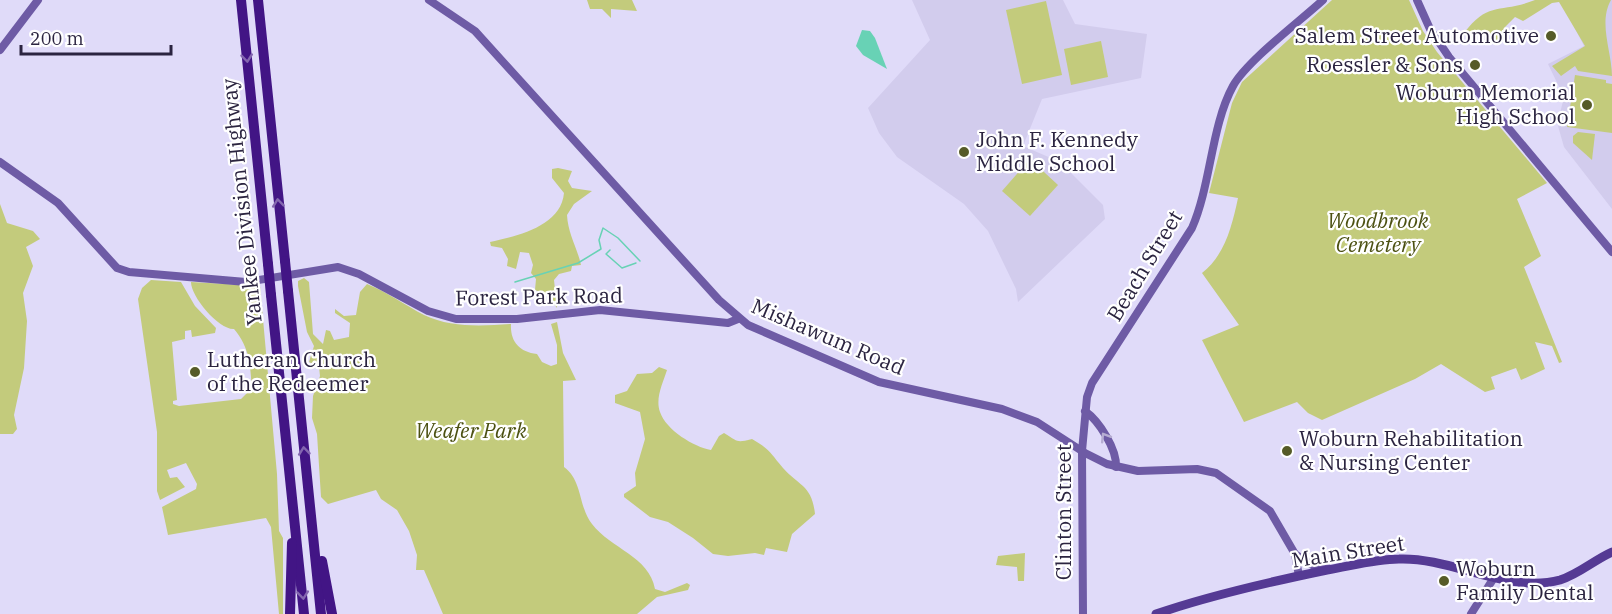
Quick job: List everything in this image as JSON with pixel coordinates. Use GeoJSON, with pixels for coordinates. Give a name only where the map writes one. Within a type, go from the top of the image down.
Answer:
{"type":"FeatureCollection","features":[{"type":"Feature","properties":{"kind":"highway","name":"Yankee Division Highway"},"geometry":{"type":"LineString","coordinates":[[241,0],[304,614]]}},
{"type":"Feature","properties":{"kind":"highway","name":"Yankee Division Highway"},"geometry":{"type":"LineString","coordinates":[[258,0],[321,614]]}},
{"type":"Feature","properties":{"kind":"highway"},"geometry":{"type":"LineString","coordinates":[[308,489],[332,614]]}},
{"type":"Feature","properties":{"kind":"highway"},"geometry":{"type":"LineString","coordinates":[[290,614],[292,495]]}},
{"type":"Feature","properties":{"kind":"main road","name":"Main Street"},"geometry":{"type":"LineString","coordinates":[[1156,614],[1200,599],[1303,575],[1380,561],[1411,559],[1524,582],[1554,581],[1575,574],[1612,552]]}},
{"type":"Feature","properties":{"kind":"street"},"geometry":{"type":"LineString","coordinates":[[0,50],[38,0]]}},
{"type":"Feature","properties":{"kind":"street","name":"Mishawum Road"},"geometry":{"type":"LineString","coordinates":[[429,0],[475,31],[738,319],[884,385],[981,403],[1025,417],[1055,432],[1082,451],[1116,466],[1138,471],[1198,469],[1216,473],[1267,508],[1295,554],[1303,575]]}},
{"type":"Feature","properties":{"kind":"street","name":"Beach Street"},"geometry":{"type":"LineString","coordinates":[[1085,411],[1092,383],[1192,228],[1202,201],[1226,103],[1234,85],[1245,70],[1323,0]]}},
{"type":"Feature","properties":{"kind":"street"},"geometry":{"type":"LineString","coordinates":[[1417,0],[1430,29],[1455,66],[1612,252]]}},
{"type":"Feature","properties":{"kind":"street","name":"Forest Park Road"},"geometry":{"type":"LineString","coordinates":[[0,162],[54,200],[117,268],[127,272],[246,282],[326,267],[341,267],[362,275],[428,311],[462,320],[517,319],[598,310],[728,323],[738,319]]}},
{"type":"Feature","properties":{"kind":"street"},"geometry":{"type":"LineString","coordinates":[[1085,411],[1092,417],[1110,444],[1116,466]]}},
{"type":"Feature","properties":{"kind":"street","name":"Clinton Street"},"geometry":{"type":"LineString","coordinates":[[1083,614],[1082,451],[1085,411]]}},
{"type":"Feature","properties":{"kind":"street","name":"Mishawum Road"},"geometry":{"type":"LineString","coordinates":[[1295,554],[1320,568],[1334,569]]}},
{"type":"Feature","properties":{"kind":"street"},"geometry":{"type":"LineString","coordinates":[[1303,560],[1303,575]]}},
{"type":"Feature","properties":{"kind":"street"},"geometry":{"type":"LineString","coordinates":[[1471,614],[1495,576]]}},
{"type":"Feature","properties":{"kind":"shaded area","name":"John F. Kennedy Middle School"},"geometry":{"type":"Polygon","coordinates":[[[912,0],[1063,0],[1075,24],[1147,34],[1141,78],[1042,99],[1023,146],[1060,162],[1103,205],[1105,219],[1018,302],[1016,289],[988,231],[964,204],[897,157],[879,133],[868,108],[930,40],[912,0]]]}},
{"type":"Feature","properties":{"kind":"shaded area","name":"Woburn Memorial High School"},"geometry":{"type":"Polygon","coordinates":[[[1565,0],[1612,0],[1612,209],[1564,147],[1558,126],[1566,121],[1560,113],[1564,97],[1548,64],[1584,46],[1570,19],[1565,0]]]}},
{"type":"Feature","properties":{"kind":"shaded area"},"geometry":{"type":"Polygon","coordinates":[[[862,30],[870,31],[875,38],[887,69],[863,55],[856,46],[862,30]]]}},
{"type":"Feature","properties":{"kind":"green space"},"geometry":{"type":"Polygon","coordinates":[[[587,0],[632,0],[637,11],[611,9],[611,18],[602,9],[590,9],[587,0]]]}},
{"type":"Feature","properties":{"kind":"green space","name":"Woodbrook Cemetery"},"geometry":{"type":"Polygon","coordinates":[[[1332,0],[1409,0],[1423,31],[1437,52],[1547,183],[1517,199],[1541,256],[1524,267],[1562,362],[1559,363],[1552,346],[1535,342],[1545,369],[1521,380],[1516,368],[1491,377],[1495,389],[1485,392],[1441,364],[1415,379],[1322,420],[1308,413],[1297,402],[1244,422],[1202,340],[1239,325],[1202,273],[1222,249],[1238,198],[1209,193],[1232,103],[1242,82],[1332,0]]]}},
{"type":"Feature","properties":{"kind":"green space"},"geometry":{"type":"Polygon","coordinates":[[[1535,0],[1611,0],[1607,9],[1606,28],[1612,76],[1578,71],[1575,66],[1561,76],[1552,66],[1585,46],[1559,2],[1552,3],[1523,21],[1515,17],[1504,28],[1500,40],[1492,40],[1480,32],[1469,37],[1464,33],[1488,12],[1535,0]]]}},
{"type":"Feature","properties":{"kind":"green space"},"geometry":{"type":"Polygon","coordinates":[[[1046,1],[1062,75],[1022,84],[1006,10],[1046,1]]]}},
{"type":"Feature","properties":{"kind":"green space"},"geometry":{"type":"Polygon","coordinates":[[[1101,41],[1108,77],[1071,85],[1064,49],[1101,41]]]}},
{"type":"Feature","properties":{"kind":"green space"},"geometry":{"type":"Polygon","coordinates":[[[1575,75],[1606,80],[1606,83],[1612,84],[1612,133],[1567,127],[1575,75]]]}},
{"type":"Feature","properties":{"kind":"green space"},"geometry":{"type":"Polygon","coordinates":[[[1578,132],[1595,134],[1592,160],[1573,143],[1573,136],[1578,132]]]}},
{"type":"Feature","properties":{"kind":"green space"},"geometry":{"type":"Polygon","coordinates":[[[1030,159],[1058,185],[1030,216],[1002,191],[1030,159]]]}},
{"type":"Feature","properties":{"kind":"green space"},"geometry":{"type":"Polygon","coordinates":[[[552,169],[572,171],[568,181],[572,188],[592,191],[574,204],[567,215],[581,265],[572,266],[571,271],[559,274],[554,280],[557,308],[547,295],[535,290],[536,279],[531,273],[533,265],[529,253],[520,252],[516,269],[507,266],[508,259],[502,248],[491,246],[490,242],[525,233],[555,214],[564,193],[552,178],[552,169]]]}},
{"type":"Feature","properties":{"kind":"green space"},"geometry":{"type":"Polygon","coordinates":[[[0,204],[7,223],[33,231],[40,239],[26,247],[33,266],[23,293],[27,321],[24,368],[14,415],[17,429],[13,434],[0,434],[0,204]]]}},
{"type":"Feature","properties":{"kind":"green space","name":"Weafer Park"},"geometry":{"type":"Polygon","coordinates":[[[304,278],[309,282],[313,334],[323,344],[326,330],[330,331],[334,340],[349,337],[350,323],[335,313],[335,309],[344,316],[356,315],[360,292],[367,284],[434,319],[456,324],[511,324],[512,336],[517,345],[525,351],[537,354],[542,362],[551,366],[557,364],[557,345],[551,324],[557,322],[563,353],[576,380],[563,381],[564,467],[578,486],[584,509],[600,533],[645,568],[655,589],[665,592],[687,583],[690,585],[688,590],[657,597],[637,614],[443,614],[424,570],[416,570],[417,555],[409,531],[397,510],[381,499],[376,490],[328,504],[321,497],[317,434],[312,418],[313,396],[320,376],[319,367],[309,362],[314,346],[307,332],[298,286],[298,281],[304,278]]]}},
{"type":"Feature","properties":{"kind":"green space"},"geometry":{"type":"Polygon","coordinates":[[[151,280],[181,282],[195,306],[216,328],[215,333],[192,337],[191,330],[185,331],[185,339],[172,342],[177,400],[173,401],[173,404],[179,406],[241,399],[252,388],[248,357],[239,336],[234,329],[221,324],[207,312],[196,296],[191,282],[260,286],[277,474],[279,531],[283,538],[283,614],[279,614],[271,527],[266,518],[168,535],[162,507],[196,489],[197,484],[186,463],[167,470],[170,478],[177,477],[185,487],[160,500],[157,491],[157,432],[138,299],[142,288],[151,280]]]}},
{"type":"Feature","properties":{"kind":"green space"},"geometry":{"type":"Polygon","coordinates":[[[659,367],[667,370],[658,401],[660,412],[674,431],[689,441],[711,450],[719,436],[724,433],[738,441],[752,439],[767,449],[783,468],[808,491],[815,514],[792,534],[787,552],[766,548],[764,555],[755,553],[728,556],[713,554],[668,522],[650,517],[624,497],[624,494],[636,486],[635,473],[645,439],[640,412],[615,403],[615,395],[627,391],[637,374],[652,373],[659,367]]]}},
{"type":"Feature","properties":{"kind":"green space"},"geometry":{"type":"Polygon","coordinates":[[[1025,553],[1024,581],[1018,581],[1017,567],[996,565],[998,556],[1025,553]]]}},
{"type":"Feature","properties":{"kind":"waterway"},"geometry":{"type":"LineString","coordinates":[[515,282],[578,263],[601,249],[599,240],[603,228],[618,238],[640,261]]}},
{"type":"Feature","properties":{"kind":"waterway"},"geometry":{"type":"LineString","coordinates":[[610,250],[606,254],[622,268],[636,263]]}},
{"type":"Feature","properties":{"kind":"place","name":"Salem Street Automotive"},"geometry":{"type":"Point","coordinates":[1551,36]}},
{"type":"Feature","properties":{"kind":"place","name":"Roessler & Sons"},"geometry":{"type":"Point","coordinates":[1475,65]}},
{"type":"Feature","properties":{"kind":"place","name":"Woburn Memorial High School"},"geometry":{"type":"Point","coordinates":[1587,105]}},
{"type":"Feature","properties":{"kind":"place","name":"John F. Kennedy Middle School"},"geometry":{"type":"Point","coordinates":[964,152]}},
{"type":"Feature","properties":{"kind":"place","name":"Lutheran Church of the Redeemer"},"geometry":{"type":"Point","coordinates":[195,372]}},
{"type":"Feature","properties":{"kind":"place","name":"Woburn Rehabilitation & Nursing Center"},"geometry":{"type":"Point","coordinates":[1287,451]}},
{"type":"Feature","properties":{"kind":"place","name":"Woburn Family Dental"},"geometry":{"type":"Point","coordinates":[1444,581]}}]}
